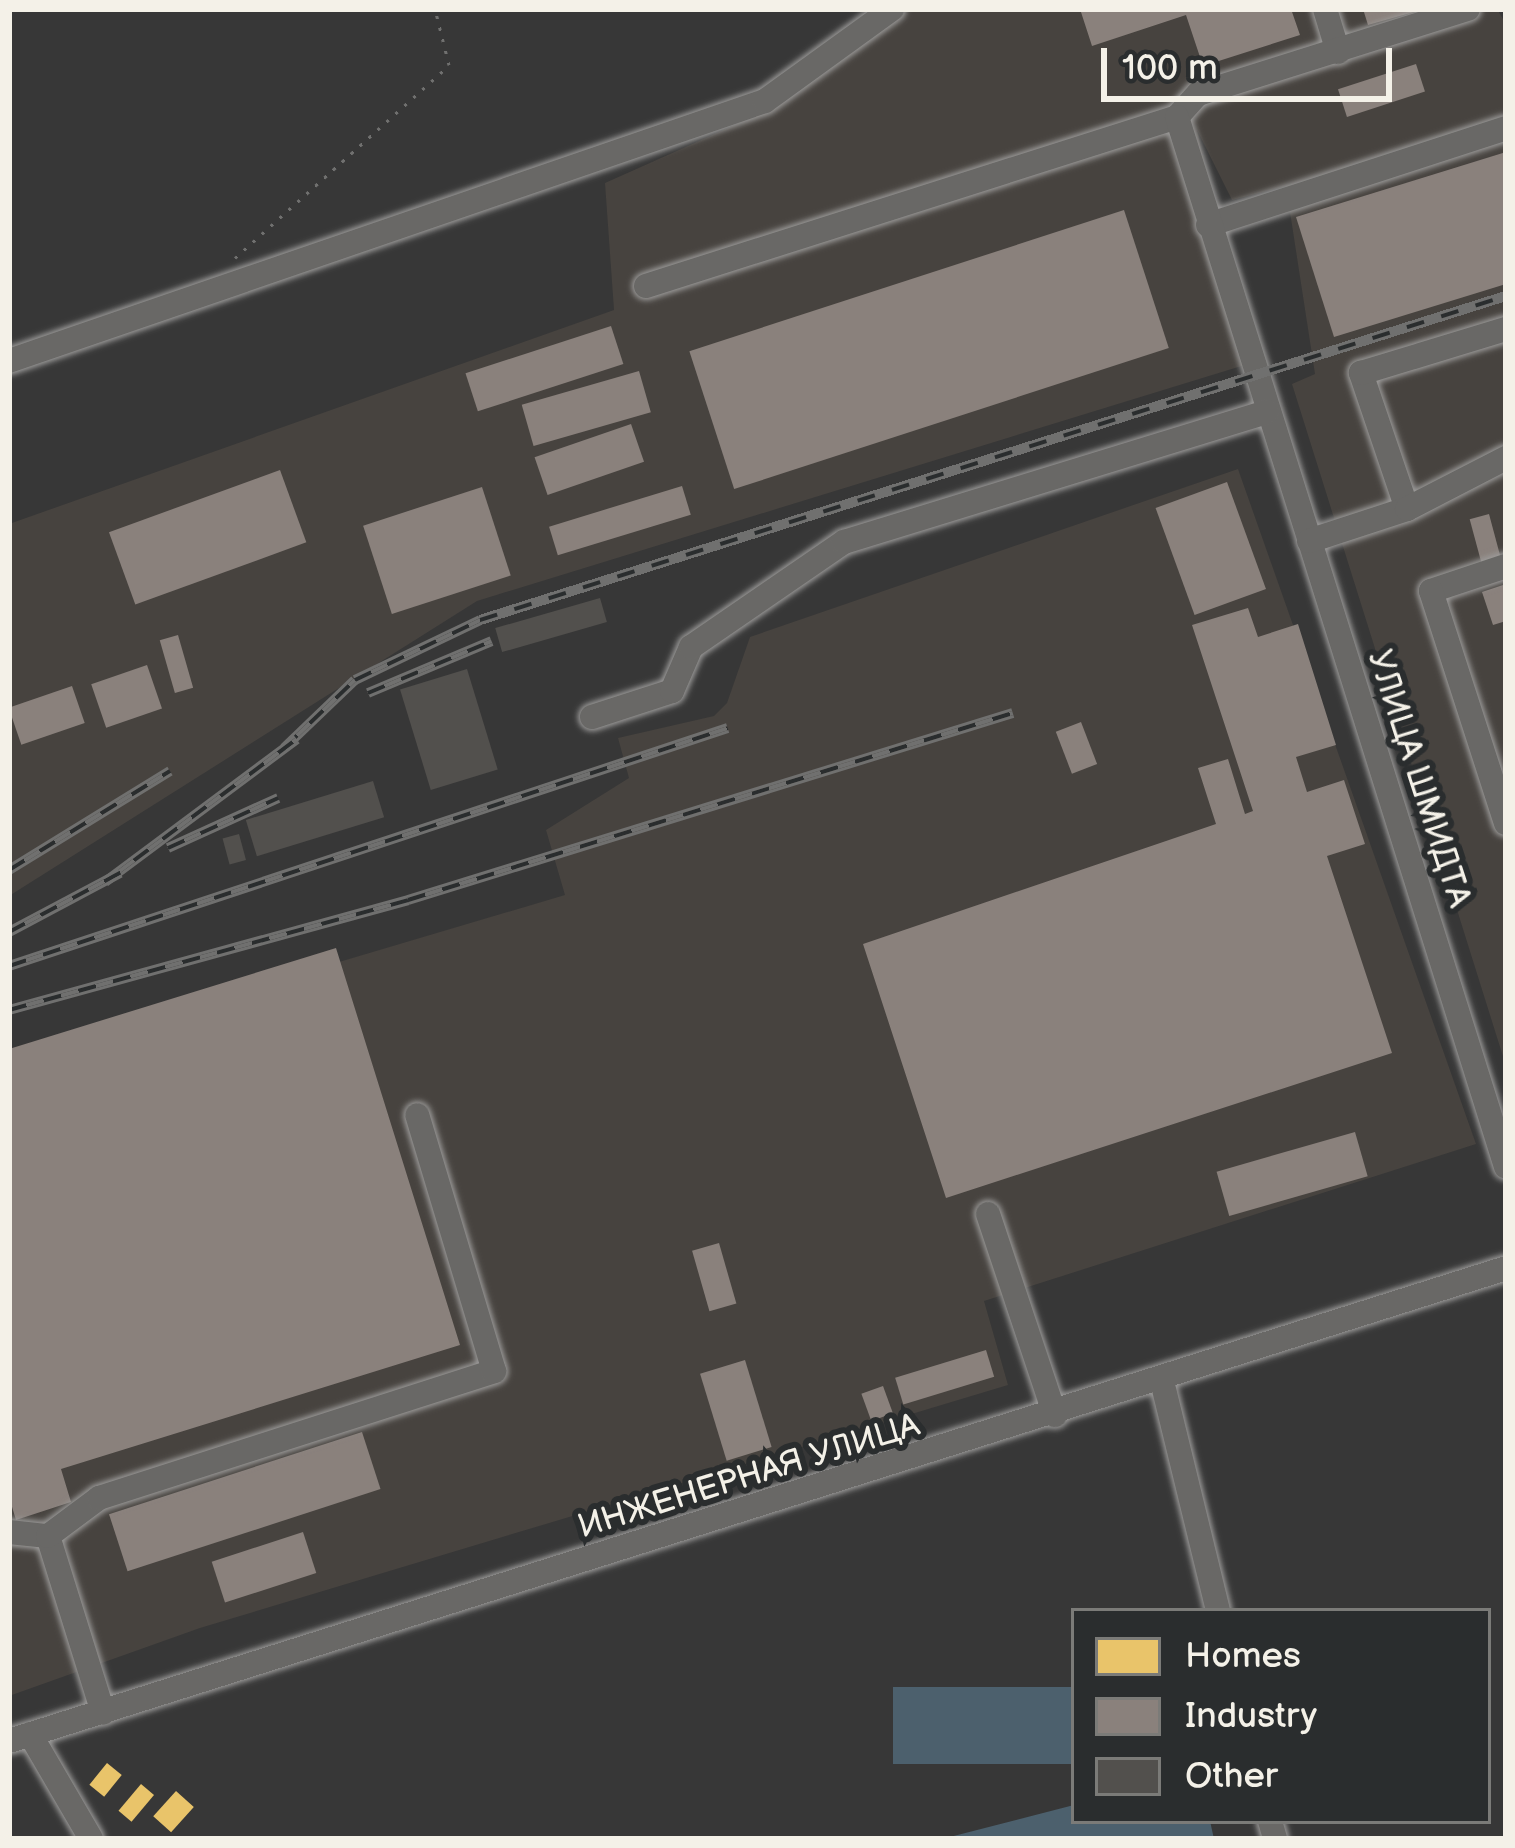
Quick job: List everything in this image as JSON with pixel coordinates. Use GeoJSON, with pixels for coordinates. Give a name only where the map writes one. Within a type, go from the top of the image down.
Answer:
{"type":"FeatureCollection","features":[{"type":"Feature","properties":{"kind":"street"},"geometry":{"type":"LineString","coordinates":[[9,361],[765,101],[892,9]]}},
{"type":"Feature","properties":{"kind":"street"},"geometry":{"type":"LineString","coordinates":[[1325,9],[1338,52]]}},
{"type":"Feature","properties":{"kind":"street"},"geometry":{"type":"LineString","coordinates":[[646,286],[1178,117],[1198,94],[1468,9]]}},
{"type":"Feature","properties":{"kind":"street","name":"УЛИЦА ШМИДТА"},"geometry":{"type":"LineString","coordinates":[[1178,117],[1506,1167]]}},
{"type":"Feature","properties":{"kind":"street"},"geometry":{"type":"LineString","coordinates":[[1208,225],[1506,128]]}},
{"type":"Feature","properties":{"kind":"street"},"geometry":{"type":"LineString","coordinates":[[1407,509],[1361,373],[1506,328]]}},
{"type":"Feature","properties":{"kind":"street"},"geometry":{"type":"LineString","coordinates":[[592,717],[672,691],[691,647],[844,542],[1267,412]]}},
{"type":"Feature","properties":{"kind":"street"},"geometry":{"type":"LineString","coordinates":[[1309,541],[1407,509],[1506,458]]}},
{"type":"Feature","properties":{"kind":"street"},"geometry":{"type":"LineString","coordinates":[[1506,566],[1431,591],[1500,782],[1506,823]]}},
{"type":"Feature","properties":{"kind":"street"},"geometry":{"type":"LineString","coordinates":[[9,1532],[48,1535],[99,1498],[494,1371],[417,1115]]}},
{"type":"Feature","properties":{"kind":"street"},"geometry":{"type":"LineString","coordinates":[[988,1214],[1055,1415]]}},
{"type":"Feature","properties":{"kind":"street","name":"ИНЖЕНЕРНАЯ УЛИЦА"},"geometry":{"type":"LineString","coordinates":[[20,1738],[1055,1415],[1506,1268]]}},
{"type":"Feature","properties":{"kind":"street"},"geometry":{"type":"LineString","coordinates":[[1162,1381],[1218,1608]]}},
{"type":"Feature","properties":{"kind":"street"},"geometry":{"type":"LineString","coordinates":[[48,1535],[103,1713]]}},
{"type":"Feature","properties":{"kind":"street"},"geometry":{"type":"LineString","coordinates":[[20,1738],[91,1839]]}},
{"type":"Feature","properties":{"kind":"path"},"geometry":{"type":"LineString","coordinates":[[226,267],[448,64],[435,9]]}},
{"type":"Feature","properties":{"kind":"shaded area"},"geometry":{"type":"Polygon","coordinates":[[[910,9],[1497,9],[1506,24],[1506,1066],[1292,384],[1315,374],[1286,186],[1232,200],[1197,130],[1248,364],[477,601],[9,896],[9,524],[614,310],[605,183],[764,112],[910,9]]]}},
{"type":"Feature","properties":{"kind":"shaded area"},"geometry":{"type":"Polygon","coordinates":[[[1238,469],[1476,1144],[984,1301],[1008,1385],[200,1628],[9,1696],[9,1060],[565,895],[546,830],[629,778],[618,738],[714,716],[727,703],[750,637],[1238,469]]]}},
{"type":"Feature","properties":{"kind":"water"},"geometry":{"type":"Polygon","coordinates":[[[893,1687],[1071,1687],[1071,1764],[893,1764],[893,1687]]]}},
{"type":"Feature","properties":{"kind":"water"},"geometry":{"type":"Polygon","coordinates":[[[1071,1806],[1071,1824],[1211,1824],[1214,1839],[942,1839],[1071,1806]]]}},
{"type":"Feature","properties":{"kind":"building: Homes"},"geometry":{"type":"Polygon","coordinates":[[[107,1763],[122,1775],[104,1797],[89,1785],[107,1763]]]}},
{"type":"Feature","properties":{"kind":"building: Homes"},"geometry":{"type":"Polygon","coordinates":[[[141,1784],[154,1795],[132,1822],[119,1811],[141,1784]]]}},
{"type":"Feature","properties":{"kind":"building: Homes"},"geometry":{"type":"Polygon","coordinates":[[[176,1791],[194,1807],[171,1832],[153,1816],[176,1791]]]}},
{"type":"Feature","properties":{"kind":"building: Industry"},"geometry":{"type":"Polygon","coordinates":[[[1080,9],[1291,9],[1300,35],[1203,66],[1186,15],[1092,46],[1080,9]]]}},
{"type":"Feature","properties":{"kind":"building: Industry"},"geometry":{"type":"Polygon","coordinates":[[[1363,9],[1420,9],[1421,10],[1368,25],[1363,9]]]}},
{"type":"Feature","properties":{"kind":"building: Industry"},"geometry":{"type":"Polygon","coordinates":[[[1416,64],[1425,92],[1347,117],[1338,89],[1416,64]]]}},
{"type":"Feature","properties":{"kind":"building: Industry"},"geometry":{"type":"Polygon","coordinates":[[[1506,152],[1506,284],[1334,337],[1296,217],[1506,152]]]}},
{"type":"Feature","properties":{"kind":"building: Industry"},"geometry":{"type":"Polygon","coordinates":[[[1124,210],[1169,348],[734,489],[689,351],[1124,210]]]}},
{"type":"Feature","properties":{"kind":"building: Industry"},"geometry":{"type":"Polygon","coordinates":[[[611,326],[623,364],[478,411],[465,373],[611,326]]]}},
{"type":"Feature","properties":{"kind":"building: Industry"},"geometry":{"type":"Polygon","coordinates":[[[639,371],[651,412],[534,446],[522,405],[639,371]]]}},
{"type":"Feature","properties":{"kind":"building: Industry"},"geometry":{"type":"Polygon","coordinates":[[[631,424],[644,462],[548,495],[535,457],[631,424]]]}},
{"type":"Feature","properties":{"kind":"building: Industry"},"geometry":{"type":"Polygon","coordinates":[[[280,470],[306,542],[135,605],[109,532],[280,470]]]}},
{"type":"Feature","properties":{"kind":"building: Industry"},"geometry":{"type":"Polygon","coordinates":[[[1227,482],[1266,589],[1195,615],[1156,508],[1227,482]]]}},
{"type":"Feature","properties":{"kind":"building: Industry"},"geometry":{"type":"Polygon","coordinates":[[[682,486],[691,515],[558,555],[549,527],[682,486]]]}},
{"type":"Feature","properties":{"kind":"building: Industry"},"geometry":{"type":"Polygon","coordinates":[[[482,487],[511,575],[392,614],[363,526],[482,487]]]}},
{"type":"Feature","properties":{"kind":"building: Industry"},"geometry":{"type":"Polygon","coordinates":[[[1489,514],[1501,558],[1482,564],[1470,519],[1489,514]]]}},
{"type":"Feature","properties":{"kind":"building: Industry"},"geometry":{"type":"Polygon","coordinates":[[[1506,584],[1506,621],[1493,625],[1482,592],[1506,584]]]}},
{"type":"Feature","properties":{"kind":"building: Industry"},"geometry":{"type":"Polygon","coordinates":[[[1248,608],[1258,637],[1298,624],[1336,745],[1296,757],[1307,792],[1344,780],[1365,844],[1327,856],[1392,1053],[946,1198],[863,944],[1216,824],[1198,768],[1228,759],[1245,814],[1253,811],[1192,625],[1248,608]]]}},
{"type":"Feature","properties":{"kind":"building: Industry"},"geometry":{"type":"Polygon","coordinates":[[[178,635],[193,688],[175,693],[160,640],[178,635]]]}},
{"type":"Feature","properties":{"kind":"building: Industry"},"geometry":{"type":"Polygon","coordinates":[[[147,665],[162,708],[106,728],[91,684],[147,665]]]}},
{"type":"Feature","properties":{"kind":"building: Industry"},"geometry":{"type":"Polygon","coordinates":[[[72,686],[85,723],[21,745],[9,708],[72,686]]]}},
{"type":"Feature","properties":{"kind":"building: Industry"},"geometry":{"type":"Polygon","coordinates":[[[1081,722],[1097,764],[1072,774],[1056,732],[1081,722]]]}},
{"type":"Feature","properties":{"kind":"building: Industry"},"geometry":{"type":"Polygon","coordinates":[[[336,948],[460,1345],[61,1469],[71,1502],[16,1520],[9,1497],[9,1049],[336,948]]]}},
{"type":"Feature","properties":{"kind":"building: Industry"},"geometry":{"type":"Polygon","coordinates":[[[1355,1132],[1368,1176],[1229,1216],[1217,1172],[1355,1132]]]}},
{"type":"Feature","properties":{"kind":"building: Industry"},"geometry":{"type":"Polygon","coordinates":[[[719,1243],[736,1304],[709,1311],[692,1251],[719,1243]]]}},
{"type":"Feature","properties":{"kind":"building: Industry"},"geometry":{"type":"Polygon","coordinates":[[[986,1350],[994,1377],[903,1405],[895,1378],[986,1350]]]}},
{"type":"Feature","properties":{"kind":"building: Industry"},"geometry":{"type":"Polygon","coordinates":[[[745,1360],[772,1447],[727,1461],[700,1374],[745,1360]]]}},
{"type":"Feature","properties":{"kind":"building: Industry"},"geometry":{"type":"Polygon","coordinates":[[[883,1386],[893,1413],[871,1421],[861,1394],[883,1386]]]}},
{"type":"Feature","properties":{"kind":"building: Industry"},"geometry":{"type":"Polygon","coordinates":[[[362,1432],[381,1489],[128,1571],[109,1514],[362,1432]]]}},
{"type":"Feature","properties":{"kind":"building: Industry"},"geometry":{"type":"Polygon","coordinates":[[[303,1532],[316,1573],[225,1603],[212,1562],[303,1532]]]}},
{"type":"Feature","properties":{"kind":"building: Other"},"geometry":{"type":"Polygon","coordinates":[[[600,598],[607,622],[502,652],[495,628],[600,598]]]}},
{"type":"Feature","properties":{"kind":"building: Other"},"geometry":{"type":"Polygon","coordinates":[[[467,669],[498,769],[431,790],[400,689],[467,669]]]}},
{"type":"Feature","properties":{"kind":"building: Other"},"geometry":{"type":"Polygon","coordinates":[[[373,781],[384,817],[257,856],[246,820],[373,781]]]}},
{"type":"Feature","properties":{"kind":"building: Other"},"geometry":{"type":"Polygon","coordinates":[[[239,834],[246,860],[230,864],[223,838],[239,834]]]}},
{"type":"Feature","properties":{"kind":"railway"},"geometry":{"type":"LineString","coordinates":[[284,748],[355,680],[480,620],[1506,296]]}},
{"type":"Feature","properties":{"kind":"railway"},"geometry":{"type":"LineString","coordinates":[[368,693],[492,641]]}},
{"type":"Feature","properties":{"kind":"railway"},"geometry":{"type":"LineString","coordinates":[[9,1010],[408,900],[1013,713]]}},
{"type":"Feature","properties":{"kind":"railway"},"geometry":{"type":"LineString","coordinates":[[9,966],[728,728]]}},
{"type":"Feature","properties":{"kind":"railway"},"geometry":{"type":"LineString","coordinates":[[105,882],[297,739]]}},
{"type":"Feature","properties":{"kind":"railway"},"geometry":{"type":"LineString","coordinates":[[9,870],[170,771]]}},
{"type":"Feature","properties":{"kind":"railway"},"geometry":{"type":"LineString","coordinates":[[168,848],[278,798]]}},
{"type":"Feature","properties":{"kind":"railway"},"geometry":{"type":"LineString","coordinates":[[9,932],[120,873]]}}]}
